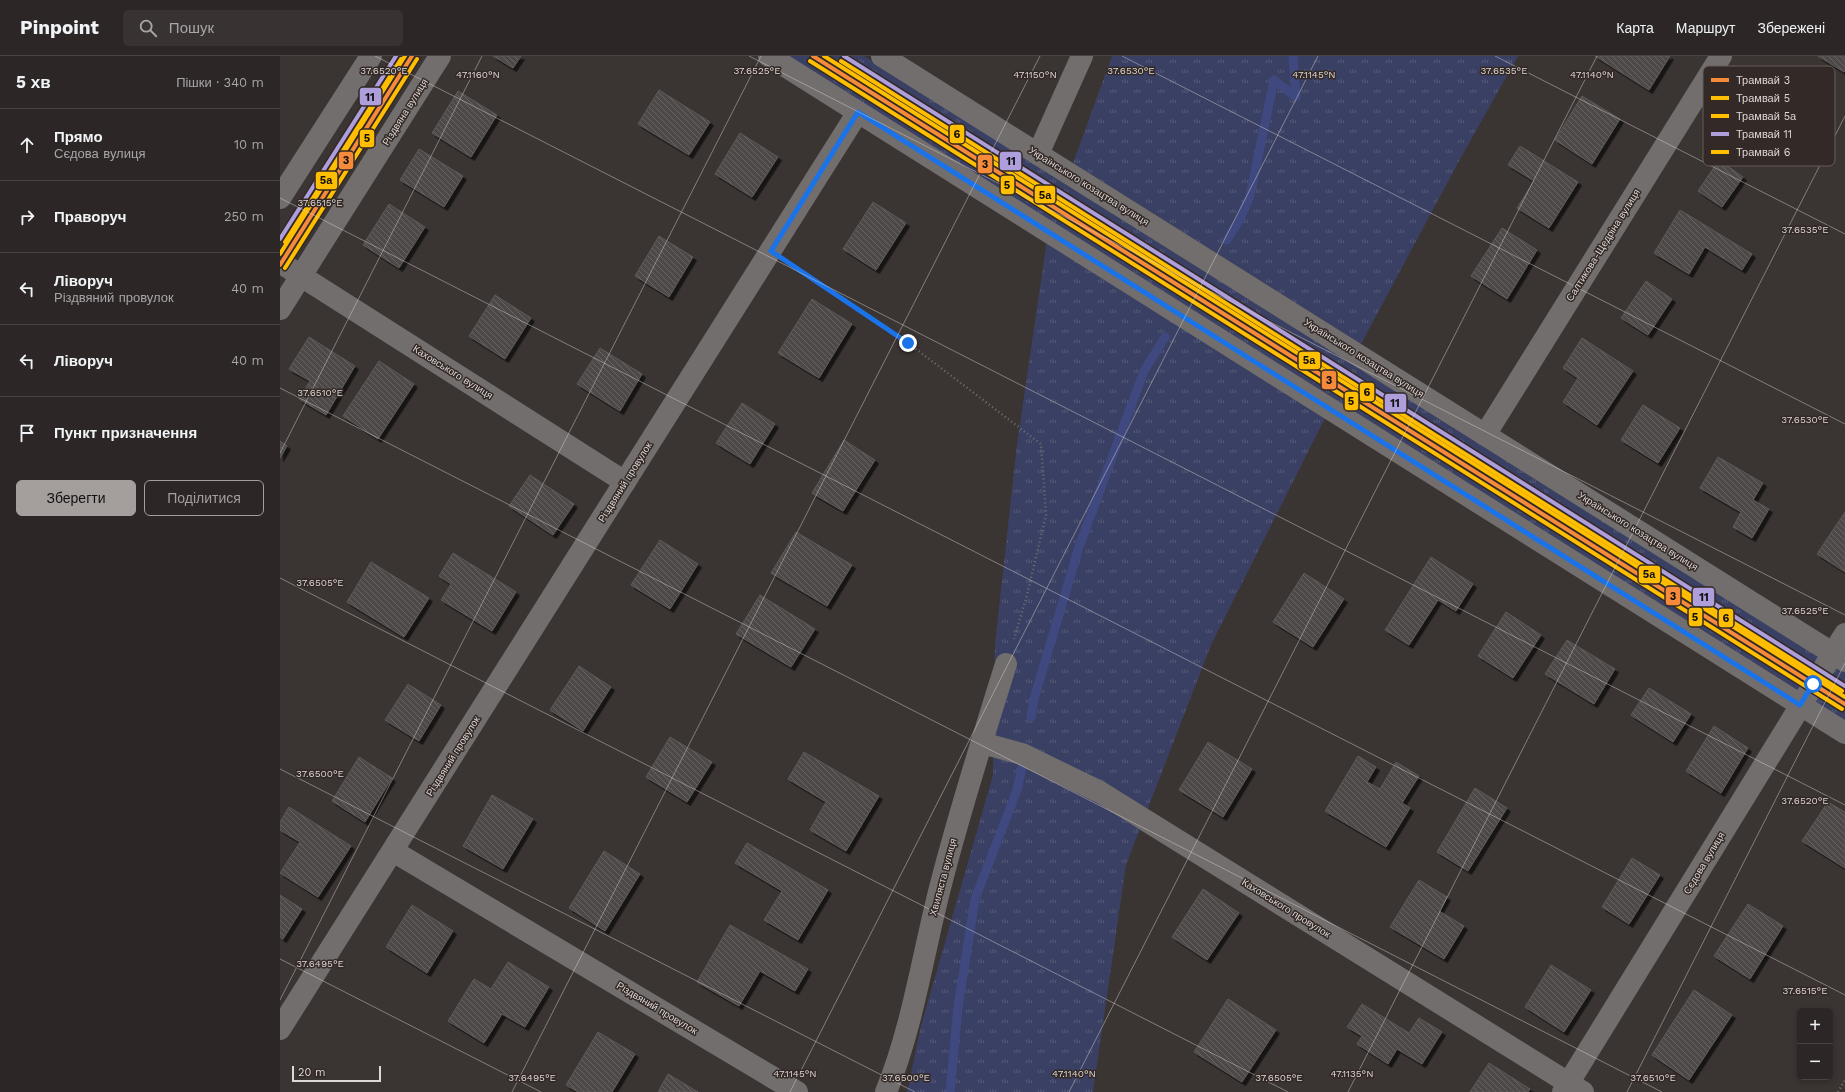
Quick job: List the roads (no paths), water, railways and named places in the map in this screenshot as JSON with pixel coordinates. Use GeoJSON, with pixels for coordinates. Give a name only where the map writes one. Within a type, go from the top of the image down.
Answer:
{"type":"FeatureCollection","features":[{"type":"Feature","properties":{"kind":"street"},"geometry":{"type":"LineString","coordinates":[[280,198],[370,56]]}},
{"type":"Feature","properties":{"kind":"street","name":"Різдвяна вулиця"},"geometry":{"type":"LineString","coordinates":[[280,309],[440,56]]}},
{"type":"Feature","properties":{"kind":"street"},"geometry":{"type":"LineString","coordinates":[[769,56],[1845,733]]}},
{"type":"Feature","properties":{"kind":"street","name":"Українського козацтва вулиця"},"geometry":{"type":"LineString","coordinates":[[882,56],[1839,657]]}},
{"type":"Feature","properties":{"kind":"street"},"geometry":{"type":"LineString","coordinates":[[1038,154],[1082,56]]}},
{"type":"Feature","properties":{"kind":"street","name":"Салтикова-Щедріна вулиця"},"geometry":{"type":"LineString","coordinates":[[1716,66],[1722,56]]}},
{"type":"Feature","properties":{"kind":"street","name":"Салтикова-Щедріна вулиця"},"geometry":{"type":"LineString","coordinates":[[1485,435],[1703,86]]}},
{"type":"Feature","properties":{"kind":"street","name":"Різдвяний провулок"},"geometry":{"type":"LineString","coordinates":[[280,1030],[858,112]]}},
{"type":"Feature","properties":{"kind":"street","name":"Каховського вулиця"},"geometry":{"type":"LineString","coordinates":[[280,262],[625,482]]}},
{"type":"Feature","properties":{"kind":"street","name":"Сєдова вулиця"},"geometry":{"type":"LineString","coordinates":[[1571,1089],[1800,705],[1839,657],[1845,634]]}},
{"type":"Feature","properties":{"kind":"street","name":"Хвиляста вулиця"},"geometry":{"type":"LineString","coordinates":[[886,1092],[899,1061],[941,885],[1006,664]]}},
{"type":"Feature","properties":{"kind":"street","name":"Каховського провулок"},"geometry":{"type":"LineString","coordinates":[[982,743],[1022,754],[1100,792],[1571,1089]]}},
{"type":"Feature","properties":{"kind":"street","name":"Різдвяний провулок"},"geometry":{"type":"LineString","coordinates":[[393,851],[797,1092]]}},
{"type":"Feature","properties":{"kind":"waterway"},"geometry":{"type":"LineString","coordinates":[[1227,240],[1241,217],[1250,196],[1274,80],[1296,97],[1293,56]]}},
{"type":"Feature","properties":{"kind":"waterway"},"geometry":{"type":"LineString","coordinates":[[1194,292],[1198,286]]}},
{"type":"Feature","properties":{"kind":"waterway"},"geometry":{"type":"LineString","coordinates":[[1031,717],[1034,699],[1079,547],[1144,371],[1165,337]]}},
{"type":"Feature","properties":{"kind":"waterway"},"geometry":{"type":"LineString","coordinates":[[950,1092],[958,1007],[975,899],[1017,790],[1022,767]]}},
{"type":"Feature","properties":{"kind":"tram line","name":"11"},"geometry":{"type":"LineString","coordinates":[[280,239],[396,56]]}},
{"type":"Feature","properties":{"kind":"tram line","name":"5а"},"geometry":{"type":"LineString","coordinates":[[280,254],[405,56]]}},
{"type":"Feature","properties":{"kind":"tram line","name":"3"},"geometry":{"type":"LineString","coordinates":[[280,265],[412,56]]}},
{"type":"Feature","properties":{"kind":"tram line","name":"3"},"geometry":{"type":"LineString","coordinates":[[813,56],[1845,704]]}},
{"type":"Feature","properties":{"kind":"tram line","name":"5а"},"geometry":{"type":"LineString","coordinates":[[824,56],[1845,697]]}},
{"type":"Feature","properties":{"kind":"tram line","name":"11"},"geometry":{"type":"LineString","coordinates":[[844,56],[1845,686]]}},
{"type":"Feature","properties":{"kind":"tram line","name":"6"},"geometry":{"type":"LineString","coordinates":[[285,242],[401,59]]}},
{"type":"Feature","properties":{"kind":"tram line","name":"5"},"geometry":{"type":"LineString","coordinates":[[285,268],[417,59]]}},
{"type":"Feature","properties":{"kind":"tram line","name":"5"},"geometry":{"type":"LineString","coordinates":[[810,61],[1842,709]]}},
{"type":"Feature","properties":{"kind":"tram line","name":"6"},"geometry":{"type":"LineString","coordinates":[[841,61],[1842,691]]}}]}
